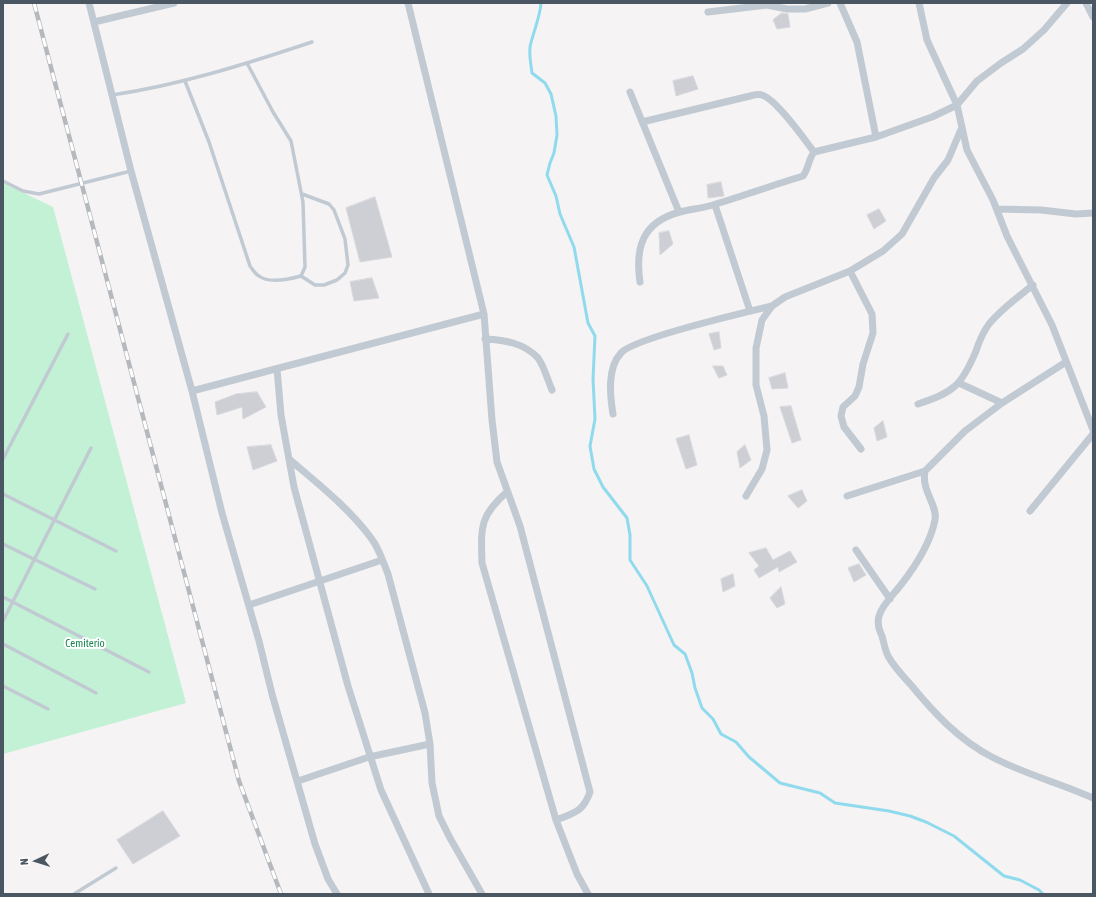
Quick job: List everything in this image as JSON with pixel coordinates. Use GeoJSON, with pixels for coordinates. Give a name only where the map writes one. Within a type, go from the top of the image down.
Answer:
{"type":"FeatureCollection","features":[{"type":"Feature","properties":{"kind":"street"},"geometry":{"type":"LineString","coordinates":[[89,3],[132,171],[192,391],[222,514],[249,605],[272,694],[315,844],[328,879],[337,894]]}},
{"type":"Feature","properties":{"kind":"street"},"geometry":{"type":"LineString","coordinates":[[94,22],[174,3]]}},
{"type":"Feature","properties":{"kind":"street"},"geometry":{"type":"LineString","coordinates":[[408,3],[484,314],[492,420],[497,462],[520,526],[590,792],[586,804],[577,812],[556,820]]}},
{"type":"Feature","properties":{"kind":"street"},"geometry":{"type":"LineString","coordinates":[[708,12],[767,4],[787,9],[806,9],[828,3]]}},
{"type":"Feature","properties":{"kind":"street"},"geometry":{"type":"LineString","coordinates":[[840,3],[857,42],[876,137]]}},
{"type":"Feature","properties":{"kind":"street"},"geometry":{"type":"LineString","coordinates":[[918,3],[927,40],[957,105],[967,150],[997,209],[1007,236],[1052,325],[1093,430]]}},
{"type":"Feature","properties":{"kind":"street"},"geometry":{"type":"LineString","coordinates":[[640,282],[637,264],[638,250],[643,237],[658,222],[679,212],[715,205],[803,176],[808,170],[810,157],[814,152],[876,137],[932,117],[957,105],[976,81],[1023,49],[1044,30],[1067,3]]}},
{"type":"Feature","properties":{"kind":"street"},"geometry":{"type":"LineString","coordinates":[[1086,3],[1093,17]]}},
{"type":"Feature","properties":{"kind":"street"},"geometry":{"type":"LineString","coordinates":[[630,92],[679,212]]}},
{"type":"Feature","properties":{"kind":"street"},"geometry":{"type":"LineString","coordinates":[[642,122],[761,94],[774,104],[797,129],[814,152]]}},
{"type":"Feature","properties":{"kind":"street"},"geometry":{"type":"LineString","coordinates":[[613,414],[610,400],[611,376],[615,362],[621,352],[630,346],[664,335],[772,306],[785,298],[850,271],[883,251],[902,234],[934,178],[948,160],[962,127]]}},
{"type":"Feature","properties":{"kind":"street"},"geometry":{"type":"LineString","coordinates":[[715,205],[750,311]]}},
{"type":"Feature","properties":{"kind":"street"},"geometry":{"type":"LineString","coordinates":[[997,209],[1040,210],[1076,214],[1093,213]]}},
{"type":"Feature","properties":{"kind":"street"},"geometry":{"type":"LineString","coordinates":[[850,271],[872,314],[873,333],[863,364],[859,387],[855,396],[843,407],[841,416],[844,427],[861,449]]}},
{"type":"Feature","properties":{"kind":"street"},"geometry":{"type":"LineString","coordinates":[[918,404],[940,396],[959,383],[967,371],[988,325],[1000,312],[1033,285]]}},
{"type":"Feature","properties":{"kind":"street"},"geometry":{"type":"LineString","coordinates":[[746,496],[762,469],[767,450],[764,416],[756,385],[756,348],[762,320],[772,306]]}},
{"type":"Feature","properties":{"kind":"street"},"geometry":{"type":"LineString","coordinates":[[192,391],[484,314]]}},
{"type":"Feature","properties":{"kind":"street"},"geometry":{"type":"LineString","coordinates":[[486,339],[502,340],[522,346],[538,359],[552,390]]}},
{"type":"Feature","properties":{"kind":"street"},"geometry":{"type":"LineString","coordinates":[[847,496],[924,471],[965,431],[1002,403],[1066,362]]}},
{"type":"Feature","properties":{"kind":"street"},"geometry":{"type":"LineString","coordinates":[[277,369],[281,415],[294,487],[369,757],[381,790],[429,894]]}},
{"type":"Feature","properties":{"kind":"street"},"geometry":{"type":"LineString","coordinates":[[959,383],[1002,403]]}},
{"type":"Feature","properties":{"kind":"street"},"geometry":{"type":"LineString","coordinates":[[1030,512],[1093,434]]}},
{"type":"Feature","properties":{"kind":"street"},"geometry":{"type":"LineString","coordinates":[[289,459],[341,505],[371,538],[382,560],[388,574],[415,675],[430,744],[432,783],[439,816],[481,893]]}},
{"type":"Feature","properties":{"kind":"street"},"geometry":{"type":"LineString","coordinates":[[924,471],[923,479],[925,489],[932,504],[935,518],[932,531],[924,550],[913,570],[878,616],[878,624],[888,657],[938,717],[967,741],[992,757],[1093,798]]}},
{"type":"Feature","properties":{"kind":"street"},"geometry":{"type":"LineString","coordinates":[[507,492],[495,502],[485,515],[481,534],[482,563],[556,820],[577,874],[588,894]]}},
{"type":"Feature","properties":{"kind":"street"},"geometry":{"type":"LineString","coordinates":[[856,550],[890,599]]}},
{"type":"Feature","properties":{"kind":"street"},"geometry":{"type":"LineString","coordinates":[[249,605],[382,560]]}},
{"type":"Feature","properties":{"kind":"street"},"geometry":{"type":"LineString","coordinates":[[298,781],[369,757],[430,744]]}},
{"type":"Feature","properties":{"kind":"lane"},"geometry":{"type":"LineString","coordinates":[[112,95],[150,89],[185,81],[312,42]]}},
{"type":"Feature","properties":{"kind":"lane"},"geometry":{"type":"LineString","coordinates":[[247,63],[273,112],[292,141],[302,194],[305,267],[301,276]]}},
{"type":"Feature","properties":{"kind":"lane"},"geometry":{"type":"LineString","coordinates":[[185,81],[209,142],[250,266],[259,277],[268,280],[289,279],[301,276],[315,285],[336,280],[345,273],[348,265],[344,238],[334,210],[328,204],[302,194]]}},
{"type":"Feature","properties":{"kind":"lane"},"geometry":{"type":"LineString","coordinates":[[3,181],[23,191],[39,194],[132,171]]}},
{"type":"Feature","properties":{"kind":"lane"},"geometry":{"type":"LineString","coordinates":[[3,459],[68,334]]}},
{"type":"Feature","properties":{"kind":"lane"},"geometry":{"type":"LineString","coordinates":[[3,621],[91,448]]}},
{"type":"Feature","properties":{"kind":"lane"},"geometry":{"type":"LineString","coordinates":[[3,494],[116,551]]}},
{"type":"Feature","properties":{"kind":"lane"},"geometry":{"type":"LineString","coordinates":[[3,544],[95,589]]}},
{"type":"Feature","properties":{"kind":"lane"},"geometry":{"type":"LineString","coordinates":[[3,597],[150,672]]}},
{"type":"Feature","properties":{"kind":"lane"},"geometry":{"type":"LineString","coordinates":[[3,644],[96,693]]}},
{"type":"Feature","properties":{"kind":"lane"},"geometry":{"type":"LineString","coordinates":[[3,686],[48,709]]}},
{"type":"Feature","properties":{"kind":"lane"},"geometry":{"type":"LineString","coordinates":[[74,894],[116,868]]}},
{"type":"Feature","properties":{"kind":"green space","name":"Cemiterio"},"geometry":{"type":"Polygon","coordinates":[[[3,183],[53,207],[186,703],[3,754],[3,183]]]}},
{"type":"Feature","properties":{"kind":"building"},"geometry":{"type":"Polygon","coordinates":[[[782,13],[788,14],[790,27],[777,29],[773,20],[782,13]]]}},
{"type":"Feature","properties":{"kind":"building"},"geometry":{"type":"Polygon","coordinates":[[[693,76],[698,89],[676,96],[673,81],[693,76]]]}},
{"type":"Feature","properties":{"kind":"building"},"geometry":{"type":"Polygon","coordinates":[[[721,182],[724,196],[708,198],[707,185],[721,182]]]}},
{"type":"Feature","properties":{"kind":"building"},"geometry":{"type":"Polygon","coordinates":[[[375,197],[392,257],[360,262],[346,208],[375,197]]]}},
{"type":"Feature","properties":{"kind":"building"},"geometry":{"type":"Polygon","coordinates":[[[879,209],[886,221],[874,229],[867,215],[879,209]]]}},
{"type":"Feature","properties":{"kind":"building"},"geometry":{"type":"Polygon","coordinates":[[[669,231],[673,244],[660,255],[659,233],[669,231]]]}},
{"type":"Feature","properties":{"kind":"building"},"geometry":{"type":"Polygon","coordinates":[[[372,278],[379,298],[354,301],[350,282],[372,278]]]}},
{"type":"Feature","properties":{"kind":"building"},"geometry":{"type":"Polygon","coordinates":[[[719,332],[721,348],[714,350],[709,334],[719,332]]]}},
{"type":"Feature","properties":{"kind":"building"},"geometry":{"type":"Polygon","coordinates":[[[713,366],[723,366],[727,375],[719,378],[713,366]]]}},
{"type":"Feature","properties":{"kind":"building"},"geometry":{"type":"Polygon","coordinates":[[[785,373],[788,388],[772,389],[769,378],[785,373]]]}},
{"type":"Feature","properties":{"kind":"building"},"geometry":{"type":"Polygon","coordinates":[[[257,392],[266,407],[243,419],[242,407],[217,415],[215,402],[236,394],[257,392]]]}},
{"type":"Feature","properties":{"kind":"building"},"geometry":{"type":"Polygon","coordinates":[[[791,406],[801,440],[792,443],[780,407],[791,406]]]}},
{"type":"Feature","properties":{"kind":"building"},"geometry":{"type":"Polygon","coordinates":[[[883,421],[887,437],[877,441],[874,428],[883,421]]]}},
{"type":"Feature","properties":{"kind":"building"},"geometry":{"type":"Polygon","coordinates":[[[689,435],[697,465],[686,469],[676,439],[689,435]]]}},
{"type":"Feature","properties":{"kind":"building"},"geometry":{"type":"Polygon","coordinates":[[[271,445],[277,461],[253,470],[247,447],[271,445]]]}},
{"type":"Feature","properties":{"kind":"building"},"geometry":{"type":"Polygon","coordinates":[[[745,445],[751,460],[740,468],[737,452],[745,445]]]}},
{"type":"Feature","properties":{"kind":"building"},"geometry":{"type":"Polygon","coordinates":[[[802,490],[807,501],[798,508],[788,496],[802,490]]]}},
{"type":"Feature","properties":{"kind":"building"},"geometry":{"type":"Polygon","coordinates":[[[766,548],[773,560],[790,551],[797,562],[779,572],[778,567],[759,578],[754,570],[759,566],[749,553],[766,548]]]}},
{"type":"Feature","properties":{"kind":"building"},"geometry":{"type":"Polygon","coordinates":[[[859,564],[866,575],[854,582],[848,568],[859,564]]]}},
{"type":"Feature","properties":{"kind":"building"},"geometry":{"type":"Polygon","coordinates":[[[733,574],[735,586],[723,592],[721,579],[733,574]]]}},
{"type":"Feature","properties":{"kind":"building"},"geometry":{"type":"Polygon","coordinates":[[[781,587],[785,604],[777,608],[770,598],[781,587]]]}},
{"type":"Feature","properties":{"kind":"building"},"geometry":{"type":"Polygon","coordinates":[[[163,811],[180,836],[133,864],[117,840],[163,811]]]}},
{"type":"Feature","properties":{"kind":"waterway"},"geometry":{"type":"LineString","coordinates":[[541,3],[530,47],[530,60],[532,73],[545,83],[551,94],[556,116],[557,135],[554,153],[547,175],[556,196],[560,214],[574,247],[588,323],[595,336],[593,379],[595,419],[590,446],[594,469],[603,487],[627,518],[630,535],[630,560],[647,586],[674,645],[685,654],[702,708],[713,719],[721,734],[736,742],[749,757],[780,783],[820,793],[835,803],[889,811],[926,822],[954,836],[1004,876],[1020,880],[1039,890],[1043,894]]}},
{"type":"Feature","properties":{"kind":"railway"},"geometry":{"type":"LineString","coordinates":[[34,3],[239,781],[281,894]]}}]}
